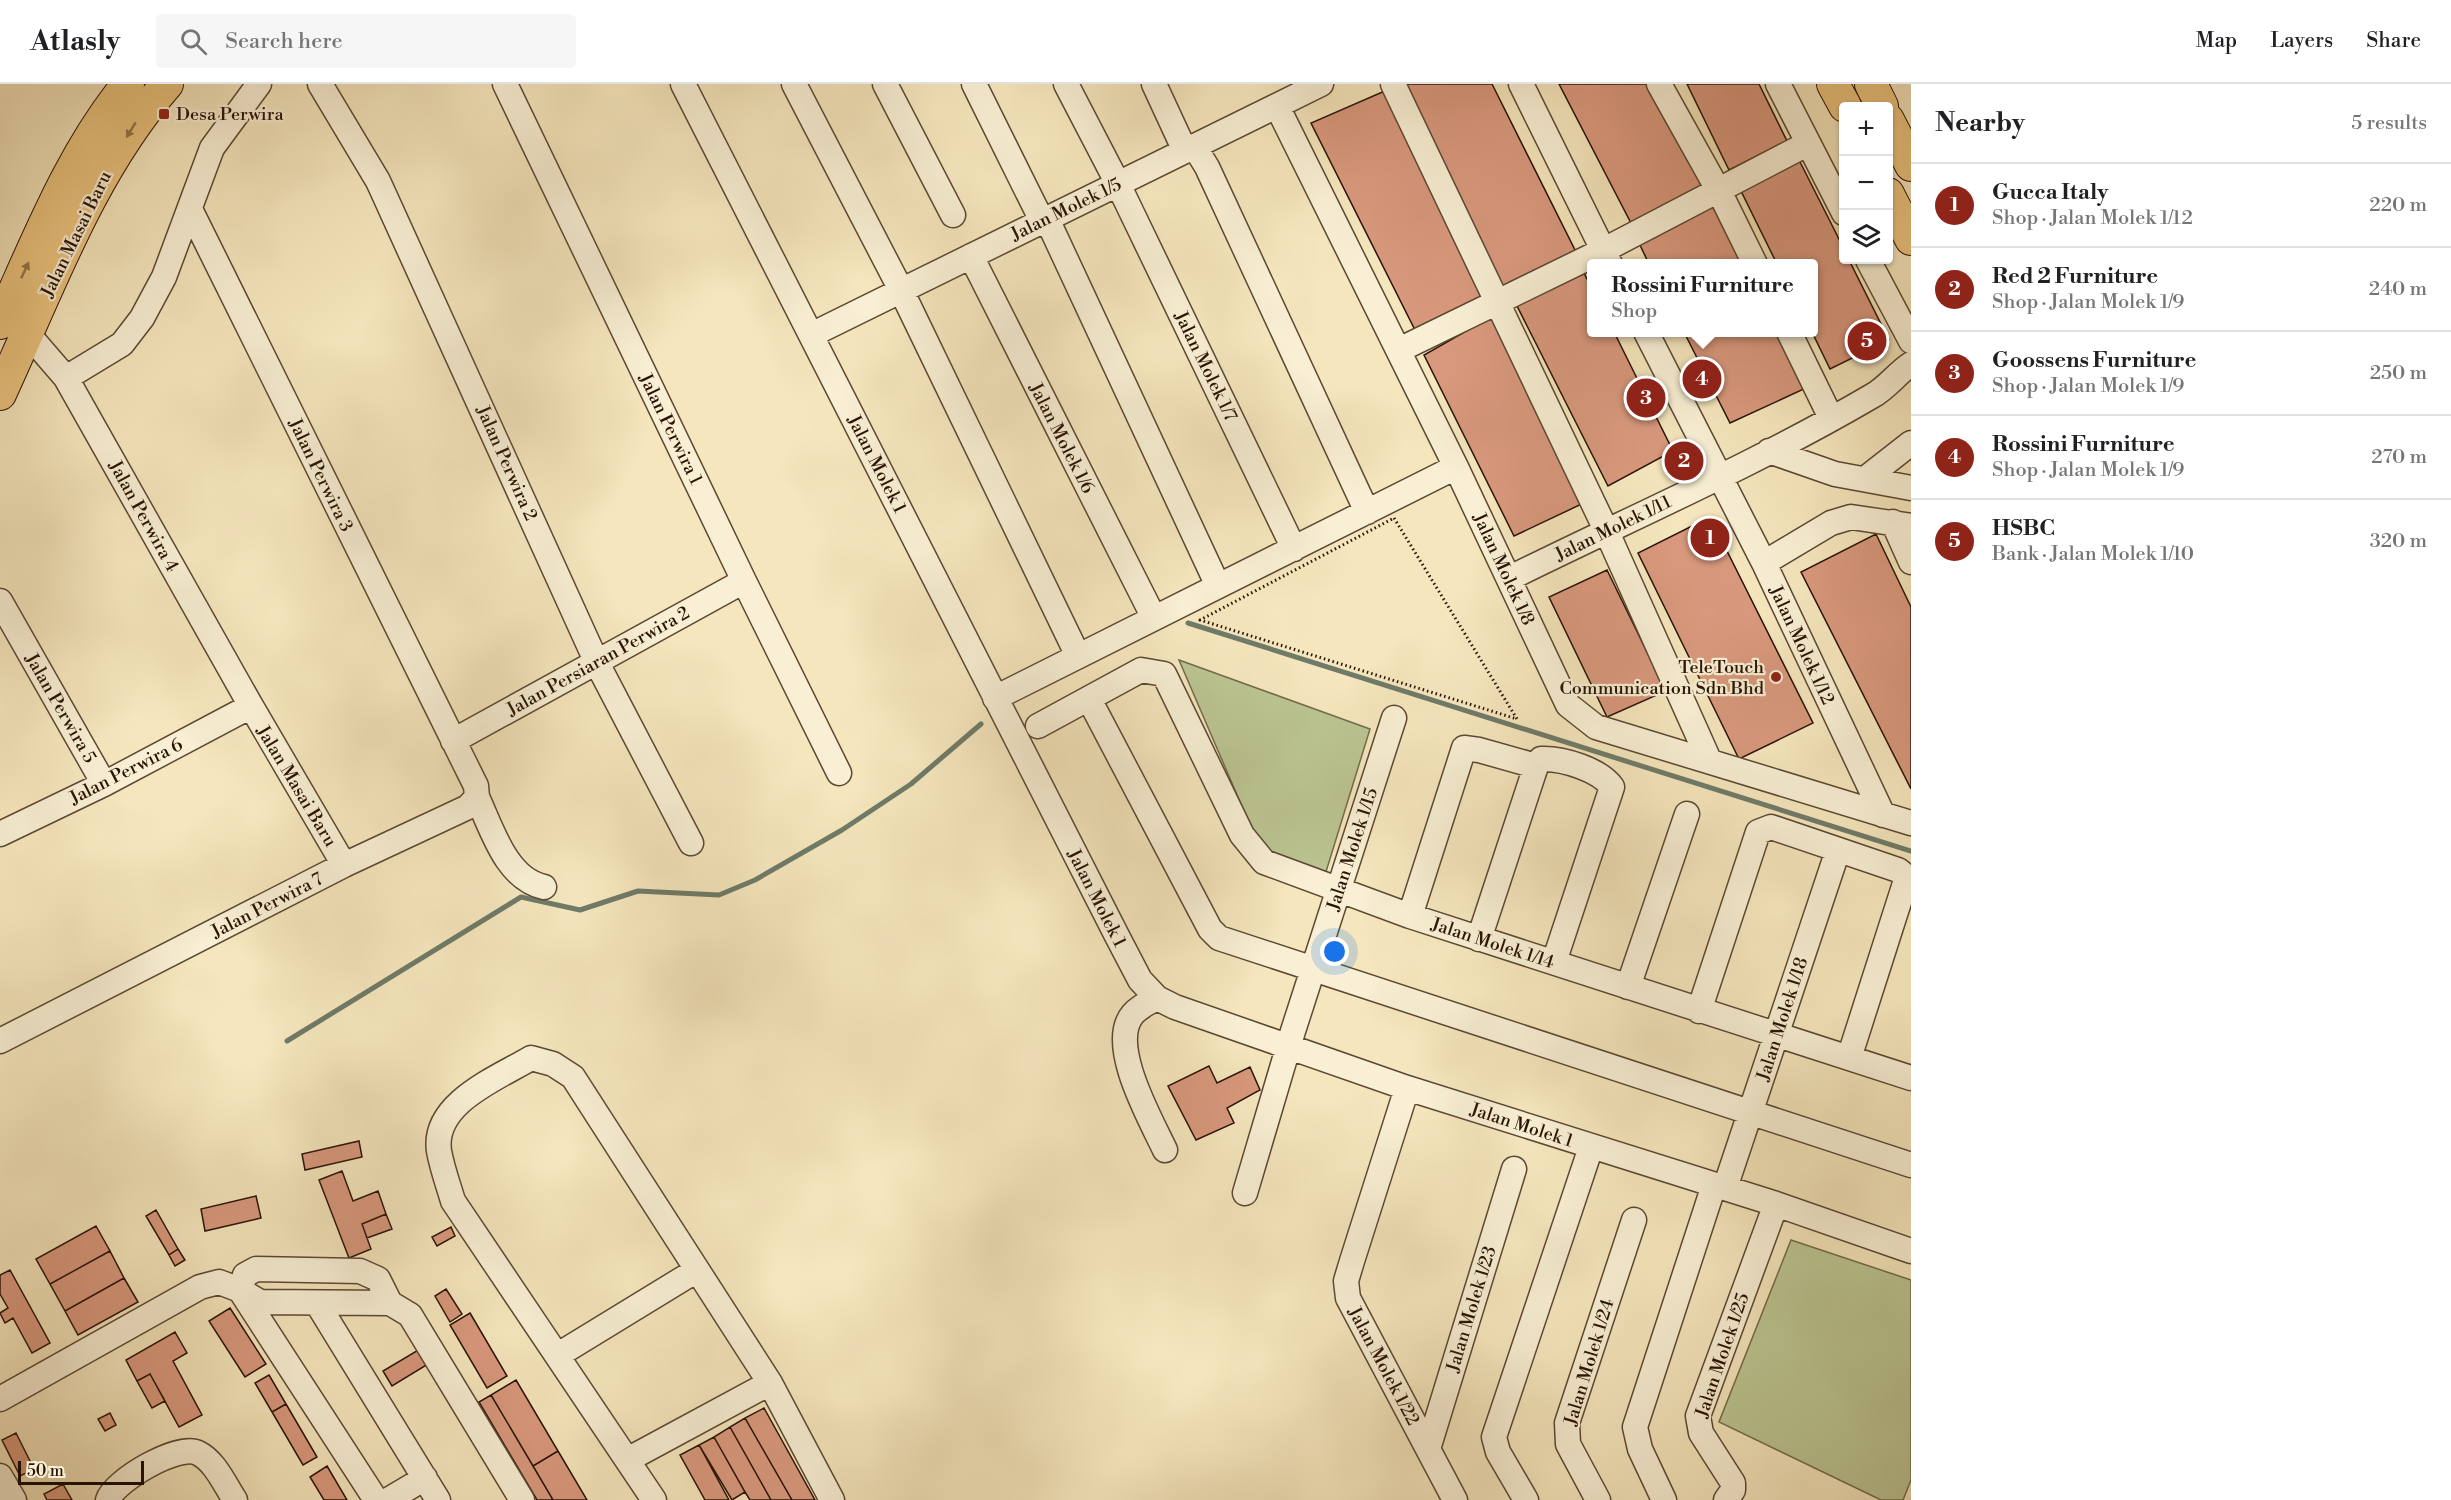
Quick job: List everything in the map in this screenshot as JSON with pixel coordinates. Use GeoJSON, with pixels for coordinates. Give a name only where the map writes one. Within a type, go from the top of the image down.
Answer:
{"type":"FeatureCollection","features":[{"type":"Feature","properties":{"kind":"main road","name":"Jalan Masai Baru"},"geometry":{"type":"LineString","coordinates":[[0,394],[14,328],[65,183],[116,99],[128,84]]}},
{"type":"Feature","properties":{"kind":"main road","name":"Jalan Masai Baru"},"geometry":{"type":"LineString","coordinates":[[14,328],[141,114],[167,84]]}},
{"type":"Feature","properties":{"kind":"main road"},"geometry":{"type":"LineString","coordinates":[[1833,84],[1843,102]]}},
{"type":"Feature","properties":{"kind":"main road"},"geometry":{"type":"LineString","coordinates":[[1871,84],[1880,102]]}},
{"type":"Feature","properties":{"kind":"main road"},"geometry":{"type":"LineString","coordinates":[[1893,130],[1911,165]]}},
{"type":"Feature","properties":{"kind":"main road"},"geometry":{"type":"LineString","coordinates":[[1893,204],[1911,239]]}},
{"type":"Feature","properties":{"kind":"street"},"geometry":{"type":"LineString","coordinates":[[66,378],[122,344],[141,318],[164,277],[212,148],[259,84]]}},
{"type":"Feature","properties":{"kind":"street","name":"Jalan Perwira 2"},"geometry":{"type":"LineString","coordinates":[[320,84],[378,181],[597,663],[691,843]]}},
{"type":"Feature","properties":{"kind":"street","name":"Jalan Perwira 1"},"geometry":{"type":"LineString","coordinates":[[505,84],[744,581],[840,773]]}},
{"type":"Feature","properties":{"kind":"street","name":"Jalan Molek 1"},"geometry":{"type":"LineString","coordinates":[[683,84],[1130,962],[1140,980],[1157,998],[1287,1048],[1591,1147],[1776,1204],[1911,1251]]}},
{"type":"Feature","properties":{"kind":"street"},"geometry":{"type":"LineString","coordinates":[[794,84],[901,290],[1078,656]]}},
{"type":"Feature","properties":{"kind":"street"},"geometry":{"type":"LineString","coordinates":[[885,84],[953,215]]}},
{"type":"Feature","properties":{"kind":"street"},"geometry":{"type":"LineString","coordinates":[[974,84],[1045,220],[1218,586]]}},
{"type":"Feature","properties":{"kind":"street","name":"Jalan Molek 1/7"},"geometry":{"type":"LineString","coordinates":[[1066,84],[1118,184],[1294,549]]}},
{"type":"Feature","properties":{"kind":"street"},"geometry":{"type":"LineString","coordinates":[[1154,84],[1190,148],[1212,178],[1367,512]]}},
{"type":"Feature","properties":{"kind":"street"},"geometry":{"type":"LineString","coordinates":[[1393,84],[1606,530],[1709,760]]}},
{"type":"Feature","properties":{"kind":"street"},"geometry":{"type":"LineString","coordinates":[[1521,84],[1607,257],[1719,191],[1807,144]]}},
{"type":"Feature","properties":{"kind":"street"},"geometry":{"type":"LineString","coordinates":[[1659,84],[1719,191],[1753,259]]}},
{"type":"Feature","properties":{"kind":"street"},"geometry":{"type":"LineString","coordinates":[[1778,84],[1842,210]]}},
{"type":"Feature","properties":{"kind":"street","name":"Jalan Molek 1/5"},"geometry":{"type":"LineString","coordinates":[[811,335],[1277,106],[1309,87]]}},
{"type":"Feature","properties":{"kind":"street","name":"Jalan Molek 1/8"},"geometry":{"type":"LineString","coordinates":[[1277,106],[1510,578],[1560,692],[1579,716],[1596,726],[1911,823]]}},
{"type":"Feature","properties":{"kind":"street","name":"Jalan Perwira 3"},"geometry":{"type":"LineString","coordinates":[[190,209],[453,741]]}},
{"type":"Feature","properties":{"kind":"street","name":"Jalan Molek 1/6"},"geometry":{"type":"LineString","coordinates":[[971,256],[1154,618]]}},
{"type":"Feature","properties":{"kind":"street"},"geometry":{"type":"LineString","coordinates":[[1870,264],[1911,341]]}},
{"type":"Feature","properties":{"kind":"street"},"geometry":{"type":"LineString","coordinates":[[1399,350],[1497,303],[1587,265]]}},
{"type":"Feature","properties":{"kind":"street","name":"Jalan Perwira 4"},"geometry":{"type":"LineString","coordinates":[[14,328],[66,378],[251,706]]}},
{"type":"Feature","properties":{"kind":"street","name":"Jalan Molek 1/12"},"geometry":{"type":"LineString","coordinates":[[1648,337],[1764,563],[1883,815]]}},
{"type":"Feature","properties":{"kind":"street"},"geometry":{"type":"LineString","coordinates":[[1791,337],[1831,418]]}},
{"type":"Feature","properties":{"kind":"street","name":"Jalan Molek 1/11"},"geometry":{"type":"LineString","coordinates":[[1510,578],[1719,476],[1831,418],[1875,394],[1911,364]]}},
{"type":"Feature","properties":{"kind":"street","name":"Jalan Molek 1/11"},"geometry":{"type":"LineString","coordinates":[[1875,394],[1911,387]]}},
{"type":"Feature","properties":{"kind":"street"},"geometry":{"type":"LineString","coordinates":[[1865,479],[1911,443]]}},
{"type":"Feature","properties":{"kind":"street"},"geometry":{"type":"LineString","coordinates":[[1769,451],[1835,474],[1911,488]]}},
{"type":"Feature","properties":{"kind":"street"},"geometry":{"type":"LineString","coordinates":[[995,698],[1456,468]]}},
{"type":"Feature","properties":{"kind":"street"},"geometry":{"type":"LineString","coordinates":[[1764,563],[1831,523],[1851,517],[1902,524],[1911,562]]}},
{"type":"Feature","properties":{"kind":"street","name":"Jalan Persiaran Perwira 2"},"geometry":{"type":"LineString","coordinates":[[453,741],[744,581]]}},
{"type":"Feature","properties":{"kind":"street","name":"Jalan Perwira 5"},"geometry":{"type":"LineString","coordinates":[[0,601],[104,784]]}},
{"type":"Feature","properties":{"kind":"street","name":"Jalan Molek 1/14"},"geometry":{"type":"LineString","coordinates":[[1089,699],[1141,670],[1164,674],[1174,690],[1242,835],[1264,862],[1338,892],[1911,1078]]}},
{"type":"Feature","properties":{"kind":"street"},"geometry":{"type":"LineString","coordinates":[[1038,726],[1089,699],[1210,929],[1219,938],[1911,1165]]}},
{"type":"Feature","properties":{"kind":"street","name":"Jalan Perwira 6"},"geometry":{"type":"LineString","coordinates":[[0,834],[104,784],[251,706]]}},
{"type":"Feature","properties":{"kind":"street","name":"Jalan Masai Baru"},"geometry":{"type":"LineString","coordinates":[[251,706],[344,865]]}},
{"type":"Feature","properties":{"kind":"street","name":"Jalan Molek 1/15"},"geometry":{"type":"LineString","coordinates":[[1245,1193],[1287,1048],[1395,718]]}},
{"type":"Feature","properties":{"kind":"street"},"geometry":{"type":"LineString","coordinates":[[453,741],[476,786],[477,798],[498,843],[520,877],[532,885],[544,887]]}},
{"type":"Feature","properties":{"kind":"street"},"geometry":{"type":"LineString","coordinates":[[1410,916],[1464,748],[1536,766]]}},
{"type":"Feature","properties":{"kind":"street"},"geometry":{"type":"LineString","coordinates":[[1479,939],[1536,766],[1541,759],[1551,759],[1595,773],[1607,780],[1612,787],[1554,962]]}},
{"type":"Feature","properties":{"kind":"street","name":"Jalan Perwira 7"},"geometry":{"type":"LineString","coordinates":[[0,1041],[344,865],[468,807],[477,798]]}},
{"type":"Feature","properties":{"kind":"street"},"geometry":{"type":"LineString","coordinates":[[1628,987],[1687,814]]}},
{"type":"Feature","properties":{"kind":"street"},"geometry":{"type":"LineString","coordinates":[[1699,1011],[1758,832],[1771,827],[1898,870],[1908,877],[1850,1058]]}},
{"type":"Feature","properties":{"kind":"street","name":"Jalan Molek 1/18"},"geometry":{"type":"LineString","coordinates":[[1664,1500],[1640,1449],[1635,1427],[1720,1187],[1751,1113],[1838,850]]}},
{"type":"Feature","properties":{"kind":"street"},"geometry":{"type":"LineString","coordinates":[[1157,998],[1132,1015],[1125,1042],[1130,1072],[1165,1150]]}},
{"type":"Feature","properties":{"kind":"street"},"geometry":{"type":"LineString","coordinates":[[654,1500],[629,1459],[453,1201],[439,1149],[442,1122],[464,1099],[531,1058],[553,1064],[573,1077],[770,1383],[832,1500]]}},
{"type":"Feature","properties":{"kind":"street","name":"Jalan Molek 1/22"},"geometry":{"type":"LineString","coordinates":[[1407,1088],[1346,1281],[1348,1298],[1455,1500]]}},
{"type":"Feature","properties":{"kind":"street"},"geometry":{"type":"LineString","coordinates":[[1526,1500],[1498,1452],[1494,1437],[1591,1147]]}},
{"type":"Feature","properties":{"kind":"street","name":"Jalan Molek 1/23"},"geometry":{"type":"LineString","coordinates":[[1428,1449],[1514,1169]]}},
{"type":"Feature","properties":{"kind":"street","name":"Jalan Molek 1/25"},"geometry":{"type":"LineString","coordinates":[[1726,1500],[1733,1483],[1701,1433],[1698,1416],[1776,1204]]}},
{"type":"Feature","properties":{"kind":"street","name":"Jalan Molek 1/24"},"geometry":{"type":"LineString","coordinates":[[1598,1500],[1568,1444],[1568,1423],[1634,1220]]}},
{"type":"Feature","properties":{"kind":"street"},"geometry":{"type":"LineString","coordinates":[[240,1290],[245,1275],[256,1269],[360,1271],[378,1279],[390,1303],[410,1316],[522,1500]]}},
{"type":"Feature","properties":{"kind":"street"},"geometry":{"type":"LineString","coordinates":[[558,1355],[697,1270]]}},
{"type":"Feature","properties":{"kind":"street"},"geometry":{"type":"LineString","coordinates":[[0,1399],[200,1287],[219,1282],[240,1290],[260,1302],[390,1303]]}},
{"type":"Feature","properties":{"kind":"street"},"geometry":{"type":"LineString","coordinates":[[240,1290],[376,1500]]}},
{"type":"Feature","properties":{"kind":"street"},"geometry":{"type":"LineString","coordinates":[[317,1303],[438,1500]]}},
{"type":"Feature","properties":{"kind":"street"},"geometry":{"type":"LineString","coordinates":[[629,1459],[770,1383]]}},
{"type":"Feature","properties":{"kind":"street"},"geometry":{"type":"LineString","coordinates":[[108,1500],[113,1490],[131,1477],[170,1454],[183,1450],[198,1452],[214,1467],[235,1500]]}},
{"type":"Feature","properties":{"kind":"street"},"geometry":{"type":"LineString","coordinates":[[0,1476],[14,1500]]}},
{"type":"Feature","properties":{"kind":"street"},"geometry":{"type":"LineString","coordinates":[[388,1500],[425,1478]]}},
{"type":"Feature","properties":{"kind":"path"},"geometry":{"type":"LineString","coordinates":[[1394,518],[1517,719],[1460,702],[1200,620],[1394,518]]}},
{"type":"Feature","properties":{"kind":"green space"},"geometry":{"type":"Polygon","coordinates":[[[1179,660],[1370,729],[1325,875],[1262,853],[1179,660]]]}},
{"type":"Feature","properties":{"kind":"green space"},"geometry":{"type":"Polygon","coordinates":[[[1791,1240],[1911,1280],[1911,1480],[1903,1500],[1881,1500],[1719,1422],[1791,1240]]]}},
{"type":"Feature","properties":{"kind":"building"},"geometry":{"type":"Polygon","coordinates":[[[1403,84],[1492,84],[1577,254],[1504,290],[1403,84]]]}},
{"type":"Feature","properties":{"kind":"building"},"geometry":{"type":"Polygon","coordinates":[[[1559,84],[1652,84],[1703,189],[1632,225],[1559,84]]]}},
{"type":"Feature","properties":{"kind":"building"},"geometry":{"type":"Polygon","coordinates":[[[1687,84],[1759,84],[1787,141],[1729,170],[1687,84]]]}},
{"type":"Feature","properties":{"kind":"building"},"geometry":{"type":"Polygon","coordinates":[[[1387,90],[1488,298],[1417,334],[1311,123],[1387,90]]]}},
{"type":"Feature","properties":{"kind":"building"},"geometry":{"type":"Polygon","coordinates":[[[1798,158],[1839,239],[1839,264],[1851,264],[1889,340],[1830,369],[1814,337],[1818,337],[1818,259],[1775,259],[1740,189],[1798,158]]]}},
{"type":"Feature","properties":{"kind":"building"},"geometry":{"type":"Polygon","coordinates":[[[1712,202],[1740,259],[1647,259],[1639,243],[1712,202]]]}},
{"type":"Feature","properties":{"kind":"building"},"geometry":{"type":"Polygon","coordinates":[[[1582,269],[1587,279],[1587,337],[1616,337],[1673,451],[1608,486],[1515,302],[1582,269]]]}},
{"type":"Feature","properties":{"kind":"building"},"geometry":{"type":"Polygon","coordinates":[[[1496,314],[1588,501],[1514,536],[1424,355],[1496,314]]]}},
{"type":"Feature","properties":{"kind":"building"},"geometry":{"type":"Polygon","coordinates":[[[1687,337],[1780,337],[1806,388],[1730,423],[1687,337]]]}},
{"type":"Feature","properties":{"kind":"building"},"geometry":{"type":"Polygon","coordinates":[[[1710,517],[1813,723],[1739,759],[1638,553],[1710,517]]]}},
{"type":"Feature","properties":{"kind":"building"},"geometry":{"type":"Polygon","coordinates":[[[1876,534],[1911,607],[1911,789],[1801,572],[1876,534]]]}},
{"type":"Feature","properties":{"kind":"building"},"geometry":{"type":"Polygon","coordinates":[[[1607,570],[1666,691],[1607,717],[1549,597],[1607,570]]]}},
{"type":"Feature","properties":{"kind":"building"},"geometry":{"type":"Polygon","coordinates":[[[1209,1066],[1217,1083],[1250,1067],[1260,1090],[1227,1108],[1234,1123],[1196,1140],[1168,1086],[1209,1066]]]}},
{"type":"Feature","properties":{"kind":"building"},"geometry":{"type":"Polygon","coordinates":[[[359,1141],[362,1157],[305,1170],[302,1154],[359,1141]]]}},
{"type":"Feature","properties":{"kind":"building"},"geometry":{"type":"Polygon","coordinates":[[[342,1171],[353,1201],[378,1191],[386,1214],[362,1224],[371,1249],[349,1258],[319,1180],[342,1171]]]}},
{"type":"Feature","properties":{"kind":"building"},"geometry":{"type":"Polygon","coordinates":[[[256,1196],[261,1218],[205,1231],[201,1209],[256,1196]]]}},
{"type":"Feature","properties":{"kind":"building"},"geometry":{"type":"Polygon","coordinates":[[[156,1210],[178,1249],[169,1255],[146,1216],[156,1210]]]}},
{"type":"Feature","properties":{"kind":"building"},"geometry":{"type":"Polygon","coordinates":[[[386,1214],[392,1229],[367,1238],[362,1224],[386,1214]]]}},
{"type":"Feature","properties":{"kind":"building"},"geometry":{"type":"Polygon","coordinates":[[[96,1226],[110,1251],[50,1284],[36,1259],[96,1226]]]}},
{"type":"Feature","properties":{"kind":"building"},"geometry":{"type":"Polygon","coordinates":[[[451,1227],[455,1236],[437,1246],[432,1237],[451,1227]]]}},
{"type":"Feature","properties":{"kind":"building"},"geometry":{"type":"Polygon","coordinates":[[[178,1249],[185,1260],[175,1266],[169,1255],[178,1249]]]}},
{"type":"Feature","properties":{"kind":"building"},"geometry":{"type":"Polygon","coordinates":[[[110,1251],[124,1278],[65,1311],[50,1284],[110,1251]]]}},
{"type":"Feature","properties":{"kind":"building"},"geometry":{"type":"Polygon","coordinates":[[[10,1270],[50,1343],[32,1353],[13,1318],[5,1323],[0,1313],[8,1308],[0,1294],[0,1275],[10,1270]]]}},
{"type":"Feature","properties":{"kind":"building"},"geometry":{"type":"Polygon","coordinates":[[[124,1278],[138,1302],[78,1335],[65,1311],[124,1278]]]}},
{"type":"Feature","properties":{"kind":"building"},"geometry":{"type":"Polygon","coordinates":[[[446,1289],[462,1314],[450,1322],[435,1296],[446,1289]]]}},
{"type":"Feature","properties":{"kind":"building"},"geometry":{"type":"Polygon","coordinates":[[[230,1308],[266,1364],[245,1377],[209,1321],[230,1308]]]}},
{"type":"Feature","properties":{"kind":"building"},"geometry":{"type":"Polygon","coordinates":[[[470,1313],[507,1376],[487,1388],[450,1325],[470,1313]]]}},
{"type":"Feature","properties":{"kind":"building"},"geometry":{"type":"Polygon","coordinates":[[[175,1332],[187,1353],[173,1361],[202,1415],[179,1427],[150,1374],[137,1381],[126,1360],[175,1332]]]}},
{"type":"Feature","properties":{"kind":"building"},"geometry":{"type":"Polygon","coordinates":[[[425,1346],[433,1361],[392,1386],[383,1371],[425,1346]]]}},
{"type":"Feature","properties":{"kind":"building"},"geometry":{"type":"Polygon","coordinates":[[[150,1374],[165,1401],[152,1408],[137,1381],[150,1374]]]}},
{"type":"Feature","properties":{"kind":"building"},"geometry":{"type":"Polygon","coordinates":[[[269,1375],[286,1404],[272,1412],[255,1383],[269,1375]]]}},
{"type":"Feature","properties":{"kind":"building"},"geometry":{"type":"Polygon","coordinates":[[[516,1380],[558,1451],[533,1466],[491,1395],[516,1380]]]}},
{"type":"Feature","properties":{"kind":"building"},"geometry":{"type":"Polygon","coordinates":[[[491,1395],[553,1500],[537,1500],[479,1402],[491,1395]]]}},
{"type":"Feature","properties":{"kind":"building"},"geometry":{"type":"Polygon","coordinates":[[[286,1404],[317,1457],[303,1465],[272,1412],[286,1404]]]}},
{"type":"Feature","properties":{"kind":"building"},"geometry":{"type":"Polygon","coordinates":[[[764,1408],[815,1500],[792,1500],[745,1418],[764,1408]]]}},
{"type":"Feature","properties":{"kind":"building"},"geometry":{"type":"Polygon","coordinates":[[[110,1413],[116,1425],[105,1431],[98,1419],[110,1413]]]}},
{"type":"Feature","properties":{"kind":"building"},"geometry":{"type":"Polygon","coordinates":[[[745,1418],[792,1500],[771,1500],[730,1427],[745,1418]]]}},
{"type":"Feature","properties":{"kind":"building"},"geometry":{"type":"Polygon","coordinates":[[[730,1427],[771,1500],[750,1500],[714,1437],[730,1427]]]}},
{"type":"Feature","properties":{"kind":"building"},"geometry":{"type":"Polygon","coordinates":[[[16,1433],[34,1469],[20,1476],[2,1440],[16,1433]]]}},
{"type":"Feature","properties":{"kind":"building"},"geometry":{"type":"Polygon","coordinates":[[[714,1437],[745,1492],[732,1500],[699,1445],[714,1437]]]}},
{"type":"Feature","properties":{"kind":"building"},"geometry":{"type":"Polygon","coordinates":[[[699,1445],[729,1500],[705,1500],[680,1455],[699,1445]]]}},
{"type":"Feature","properties":{"kind":"building"},"geometry":{"type":"Polygon","coordinates":[[[558,1451],[587,1500],[553,1500],[533,1466],[558,1451]]]}},
{"type":"Feature","properties":{"kind":"building"},"geometry":{"type":"Polygon","coordinates":[[[327,1466],[347,1500],[324,1500],[310,1477],[327,1466]]]}},
{"type":"Feature","properties":{"kind":"building"},"geometry":{"type":"Polygon","coordinates":[[[63,1484],[72,1500],[47,1500],[44,1494],[63,1484]]]}},
{"type":"Feature","properties":{"kind":"waterway"},"geometry":{"type":"LineString","coordinates":[[1188,623],[1911,851]]}},
{"type":"Feature","properties":{"kind":"waterway"},"geometry":{"type":"LineString","coordinates":[[287,1041],[521,897],[580,910],[638,891],[719,895],[755,880],[842,830],[911,784],[981,724]]}},
{"type":"Feature","properties":{"kind":"place","name":"Desa Perwira"},"geometry":{"type":"Point","coordinates":[164,114]}},
{"type":"Feature","properties":{"kind":"place","name":"HSBC"},"geometry":{"type":"Point","coordinates":[1867,341]}},
{"type":"Feature","properties":{"kind":"place","name":"Rossini Furniture"},"geometry":{"type":"Point","coordinates":[1702,379]}},
{"type":"Feature","properties":{"kind":"place","name":"Goossens Furniture"},"geometry":{"type":"Point","coordinates":[1646,398]}},
{"type":"Feature","properties":{"kind":"place","name":"Red 2 Furniture"},"geometry":{"type":"Point","coordinates":[1684,461]}},
{"type":"Feature","properties":{"kind":"place","name":"Gucca Italy"},"geometry":{"type":"Point","coordinates":[1710,538]}},
{"type":"Feature","properties":{"kind":"place","name":"TeleTouch Communication Sdn Bhd"},"geometry":{"type":"Point","coordinates":[1776,677]}}]}
